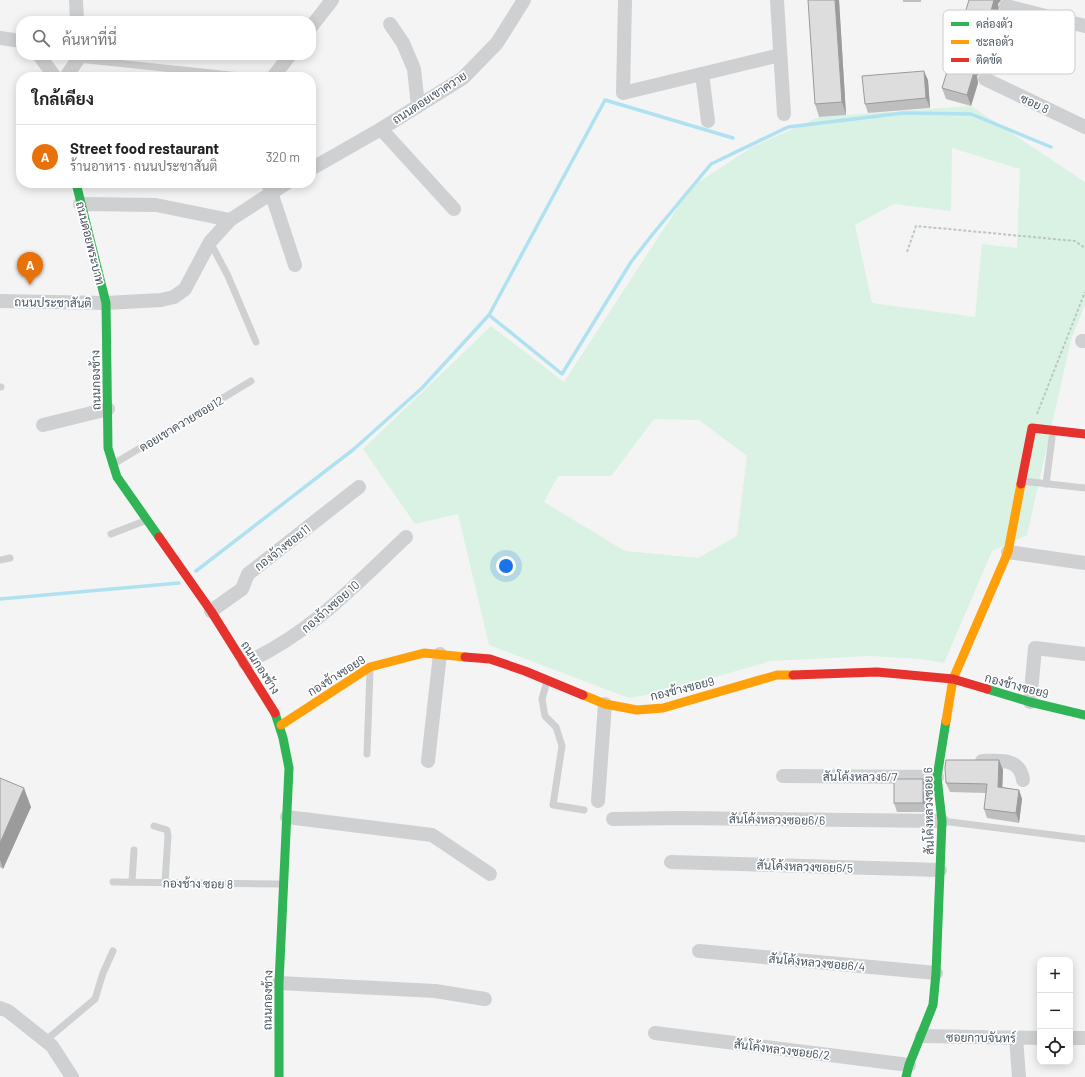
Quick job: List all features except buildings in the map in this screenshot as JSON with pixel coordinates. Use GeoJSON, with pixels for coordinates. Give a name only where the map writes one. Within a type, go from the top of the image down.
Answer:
{"type":"FeatureCollection","features":[{"type":"Feature","properties":{"kind":"street"},"geometry":{"type":"LineString","coordinates":[[76,0],[77,16]]}},
{"type":"Feature","properties":{"kind":"street"},"geometry":{"type":"LineString","coordinates":[[316,21],[332,0]]}},
{"type":"Feature","properties":{"kind":"street","name":"ถนนดอยเขาควาย"},"geometry":{"type":"LineString","coordinates":[[316,166],[463,78],[497,43],[524,0]]}},
{"type":"Feature","properties":{"kind":"street"},"geometry":{"type":"LineString","coordinates":[[624,0],[623,93],[780,55]]}},
{"type":"Feature","properties":{"kind":"street"},"geometry":{"type":"LineString","coordinates":[[777,0],[784,114]]}},
{"type":"Feature","properties":{"kind":"street"},"geometry":{"type":"LineString","coordinates":[[1006,6],[1022,10]]}},
{"type":"Feature","properties":{"kind":"street"},"geometry":{"type":"LineString","coordinates":[[1075,23],[1085,26]]}},
{"type":"Feature","properties":{"kind":"street"},"geometry":{"type":"LineString","coordinates":[[390,24],[403,43],[414,69],[418,106]]}},
{"type":"Feature","properties":{"kind":"street"},"geometry":{"type":"LineString","coordinates":[[0,38],[16,40]]}},
{"type":"Feature","properties":{"kind":"street"},"geometry":{"type":"LineString","coordinates":[[43,60],[51,72]]}},
{"type":"Feature","properties":{"kind":"street"},"geometry":{"type":"LineString","coordinates":[[69,72],[76,60]]}},
{"type":"Feature","properties":{"kind":"street"},"geometry":{"type":"LineString","coordinates":[[277,72],[286,60]]}},
{"type":"Feature","properties":{"kind":"street"},"geometry":{"type":"LineString","coordinates":[[702,74],[708,121]]}},
{"type":"Feature","properties":{"kind":"street","name":"ซอย 8"},"geometry":{"type":"LineString","coordinates":[[985,79],[1085,127]]}},
{"type":"Feature","properties":{"kind":"street"},"geometry":{"type":"LineString","coordinates":[[381,128],[454,210]]}},
{"type":"Feature","properties":{"kind":"street","name":"ถนนดอยพระบาท"},"geometry":{"type":"LineString","coordinates":[[77,188],[106,303]]}},
{"type":"Feature","properties":{"kind":"street"},"geometry":{"type":"LineString","coordinates":[[106,303],[161,300],[174,297],[185,289],[210,242],[230,220],[269,188],[295,265]]}},
{"type":"Feature","properties":{"kind":"street"},"geometry":{"type":"LineString","coordinates":[[80,204],[156,205],[230,220]]}},
{"type":"Feature","properties":{"kind":"street","name":"ถนนประชาสันติ"},"geometry":{"type":"LineString","coordinates":[[0,301],[106,303]]}},
{"type":"Feature","properties":{"kind":"street","name":"ถนนกองช้าง"},"geometry":{"type":"LineString","coordinates":[[106,303],[108,448],[112,465],[117,477],[211,611],[274,708],[281,724],[289,768],[279,982],[279,1077]]}},
{"type":"Feature","properties":{"kind":"street"},"geometry":{"type":"LineString","coordinates":[[43,425],[108,409]]}},
{"type":"Feature","properties":{"kind":"street"},"geometry":{"type":"LineString","coordinates":[[1032,428],[1085,434]]}},
{"type":"Feature","properties":{"kind":"street","name":"สันโค้งหลวงซอย 6"},"geometry":{"type":"LineString","coordinates":[[907,1071],[933,1005],[936,973],[942,820],[937,776],[953,680],[1008,552],[1032,428]]}},
{"type":"Feature","properties":{"kind":"street","name":"กองจ้างซอย11"},"geometry":{"type":"LineString","coordinates":[[211,611],[242,589],[248,574],[359,487]]}},
{"type":"Feature","properties":{"kind":"street","name":"กองจ้างซอย 10"},"geometry":{"type":"LineString","coordinates":[[244,663],[270,652],[328,611],[406,537]]}},
{"type":"Feature","properties":{"kind":"street"},"geometry":{"type":"LineString","coordinates":[[1008,552],[1085,563]]}},
{"type":"Feature","properties":{"kind":"street"},"geometry":{"type":"LineString","coordinates":[[1030,702],[1035,648],[1085,654]]}},
{"type":"Feature","properties":{"kind":"street","name":"กองช้างซอย9"},"geometry":{"type":"LineString","coordinates":[[281,724],[370,667],[388,660],[424,653],[490,659],[547,680],[605,704],[637,710],[662,708],[777,675],[877,672],[953,680],[1030,702],[1085,715]]}},
{"type":"Feature","properties":{"kind":"street"},"geometry":{"type":"LineString","coordinates":[[428,761],[440,654]]}},
{"type":"Feature","properties":{"kind":"street"},"geometry":{"type":"LineString","coordinates":[[598,801],[605,704]]}},
{"type":"Feature","properties":{"kind":"street"},"geometry":{"type":"LineString","coordinates":[[939,760],[955,761]]}},
{"type":"Feature","properties":{"kind":"street"},"geometry":{"type":"LineString","coordinates":[[970,761],[1013,763],[1019,768],[1023,780]]}},
{"type":"Feature","properties":{"kind":"street","name":"สันโค้งหลวง6/7"},"geometry":{"type":"LineString","coordinates":[[783,776],[937,776]]}},
{"type":"Feature","properties":{"kind":"street"},"geometry":{"type":"LineString","coordinates":[[287,817],[432,835],[490,874]]}},
{"type":"Feature","properties":{"kind":"street","name":"สันโค้งหลวงซอย6/6"},"geometry":{"type":"LineString","coordinates":[[613,819],[680,818],[942,820]]}},
{"type":"Feature","properties":{"kind":"street","name":"สันโค้งหลวงซอย6/5"},"geometry":{"type":"LineString","coordinates":[[671,862],[940,870]]}},
{"type":"Feature","properties":{"kind":"street","name":"สันโค้งหลวงซอย6/4"},"geometry":{"type":"LineString","coordinates":[[699,951],[936,973]]}},
{"type":"Feature","properties":{"kind":"street"},"geometry":{"type":"LineString","coordinates":[[279,982],[435,991],[485,999]]}},
{"type":"Feature","properties":{"kind":"street"},"geometry":{"type":"LineString","coordinates":[[0,1008],[8,1011],[52,1046],[72,1077]]}},
{"type":"Feature","properties":{"kind":"street","name":"สันโค้งหลวงซอย6/2"},"geometry":{"type":"LineString","coordinates":[[655,1033],[907,1071]]}},
{"type":"Feature","properties":{"kind":"street","name":"ซอยกาบจันทร์"},"geometry":{"type":"LineString","coordinates":[[922,1036],[1037,1038]]}},
{"type":"Feature","properties":{"kind":"street"},"geometry":{"type":"LineString","coordinates":[[1016,1038],[1018,1077]]}},
{"type":"Feature","properties":{"kind":"street"},"geometry":{"type":"LineString","coordinates":[[1073,1038],[1085,1038]]}},
{"type":"Feature","properties":{"kind":"lane"},"geometry":{"type":"LineString","coordinates":[[104,60],[206,72]]}},
{"type":"Feature","properties":{"kind":"lane"},"geometry":{"type":"LineString","coordinates":[[210,242],[228,276],[256,342]]}},
{"type":"Feature","properties":{"kind":"lane","name":"ดอยเขาควายซอย12"},"geometry":{"type":"LineString","coordinates":[[112,465],[251,381]]}},
{"type":"Feature","properties":{"kind":"lane"},"geometry":{"type":"LineString","coordinates":[[1046,484],[1052,438]]}},
{"type":"Feature","properties":{"kind":"lane"},"geometry":{"type":"LineString","coordinates":[[1022,481],[1085,488]]}},
{"type":"Feature","properties":{"kind":"lane"},"geometry":{"type":"LineString","coordinates":[[111,534],[147,520]]}},
{"type":"Feature","properties":{"kind":"lane"},"geometry":{"type":"LineString","coordinates":[[0,560],[10,558]]}},
{"type":"Feature","properties":{"kind":"lane"},"geometry":{"type":"LineString","coordinates":[[367,754],[370,667]]}},
{"type":"Feature","properties":{"kind":"lane"},"geometry":{"type":"LineString","coordinates":[[547,680],[542,699],[545,716],[556,727],[562,746],[553,805],[584,810]]}},
{"type":"Feature","properties":{"kind":"lane"},"geometry":{"type":"LineString","coordinates":[[942,820],[1085,839]]}},
{"type":"Feature","properties":{"kind":"lane"},"geometry":{"type":"LineString","coordinates":[[154,826],[167,830],[168,836],[165,882]]}},
{"type":"Feature","properties":{"kind":"lane"},"geometry":{"type":"LineString","coordinates":[[132,882],[134,850]]}},
{"type":"Feature","properties":{"kind":"lane","name":"กองช้าง ซอย 8"},"geometry":{"type":"LineString","coordinates":[[113,882],[284,884]]}},
{"type":"Feature","properties":{"kind":"lane"},"geometry":{"type":"LineString","coordinates":[[41,1038],[95,1000],[103,973],[113,951]]}},
{"type":"Feature","properties":{"kind":"path"},"geometry":{"type":"LineString","coordinates":[[1005,10],[1006,6]]}},
{"type":"Feature","properties":{"kind":"path"},"geometry":{"type":"LineString","coordinates":[[985,79],[986,74]]}},
{"type":"Feature","properties":{"kind":"path"},"geometry":{"type":"LineString","coordinates":[[908,252],[916,226],[1075,241],[1085,248]]}},
{"type":"Feature","properties":{"kind":"path"},"geometry":{"type":"LineString","coordinates":[[1032,428],[1085,292]]}},
{"type":"Feature","properties":{"kind":"green space"},"geometry":{"type":"Polygon","coordinates":[[[971,106],[1085,182],[1085,305],[1071,340],[1027,535],[992,551],[944,663],[920,659],[870,656],[771,661],[663,692],[629,698],[489,645],[458,514],[415,524],[363,449],[491,326],[564,382],[691,187],[752,147],[819,117],[971,106]],[[952,148],[951,211],[894,204],[855,225],[872,303],[975,317],[982,244],[1017,248],[1020,169],[952,148]],[[654,419],[611,476],[558,476],[544,502],[625,551],[698,558],[737,536],[747,456],[699,420],[654,419]]]}},
{"type":"Feature","properties":{"kind":"waterway"},"geometry":{"type":"LineString","coordinates":[[196,571],[354,449],[422,388],[489,315],[605,100],[733,138]]}},
{"type":"Feature","properties":{"kind":"waterway"},"geometry":{"type":"LineString","coordinates":[[489,315],[562,374],[631,262],[711,164],[788,127],[903,113],[971,114],[1051,147]]}},
{"type":"Feature","properties":{"kind":"waterway"},"geometry":{"type":"LineString","coordinates":[[0,599],[179,583]]}},
{"type":"Feature","properties":{"kind":"traffic: fast"},"geometry":{"type":"LineString","coordinates":[[77,188],[106,303],[108,448],[117,477],[159,537]]}},
{"type":"Feature","properties":{"kind":"traffic: fast"},"geometry":{"type":"LineString","coordinates":[[987,689],[1030,702],[1085,715]]}},
{"type":"Feature","properties":{"kind":"traffic: fast"},"geometry":{"type":"LineString","coordinates":[[275,713],[283,738],[289,768],[279,983],[279,1077]]}},
{"type":"Feature","properties":{"kind":"traffic: fast"},"geometry":{"type":"LineString","coordinates":[[906,1077],[909,1065],[933,1005],[936,973],[942,821],[937,777],[946,721]]}},
{"type":"Feature","properties":{"kind":"traffic: slow"},"geometry":{"type":"LineString","coordinates":[[946,721],[953,679],[1008,552],[1021,484]]}},
{"type":"Feature","properties":{"kind":"traffic: slow"},"geometry":{"type":"LineString","coordinates":[[281,725],[370,667],[424,653],[465,657]]}},
{"type":"Feature","properties":{"kind":"traffic: slow"},"geometry":{"type":"LineString","coordinates":[[583,695],[605,704],[637,710],[663,708],[777,675],[793,675]]}},
{"type":"Feature","properties":{"kind":"traffic: jam"},"geometry":{"type":"LineString","coordinates":[[1021,484],[1032,428],[1085,434]]}},
{"type":"Feature","properties":{"kind":"traffic: jam"},"geometry":{"type":"LineString","coordinates":[[159,537],[211,611],[275,713]]}},
{"type":"Feature","properties":{"kind":"traffic: jam"},"geometry":{"type":"LineString","coordinates":[[465,657],[490,659],[525,671],[583,695]]}},
{"type":"Feature","properties":{"kind":"traffic: jam"},"geometry":{"type":"LineString","coordinates":[[793,675],[877,672],[953,679],[987,689]]}},
{"type":"Feature","properties":{"kind":"place","name":"Street food restaurant"},"geometry":{"type":"Point","coordinates":[30,285]}}]}
